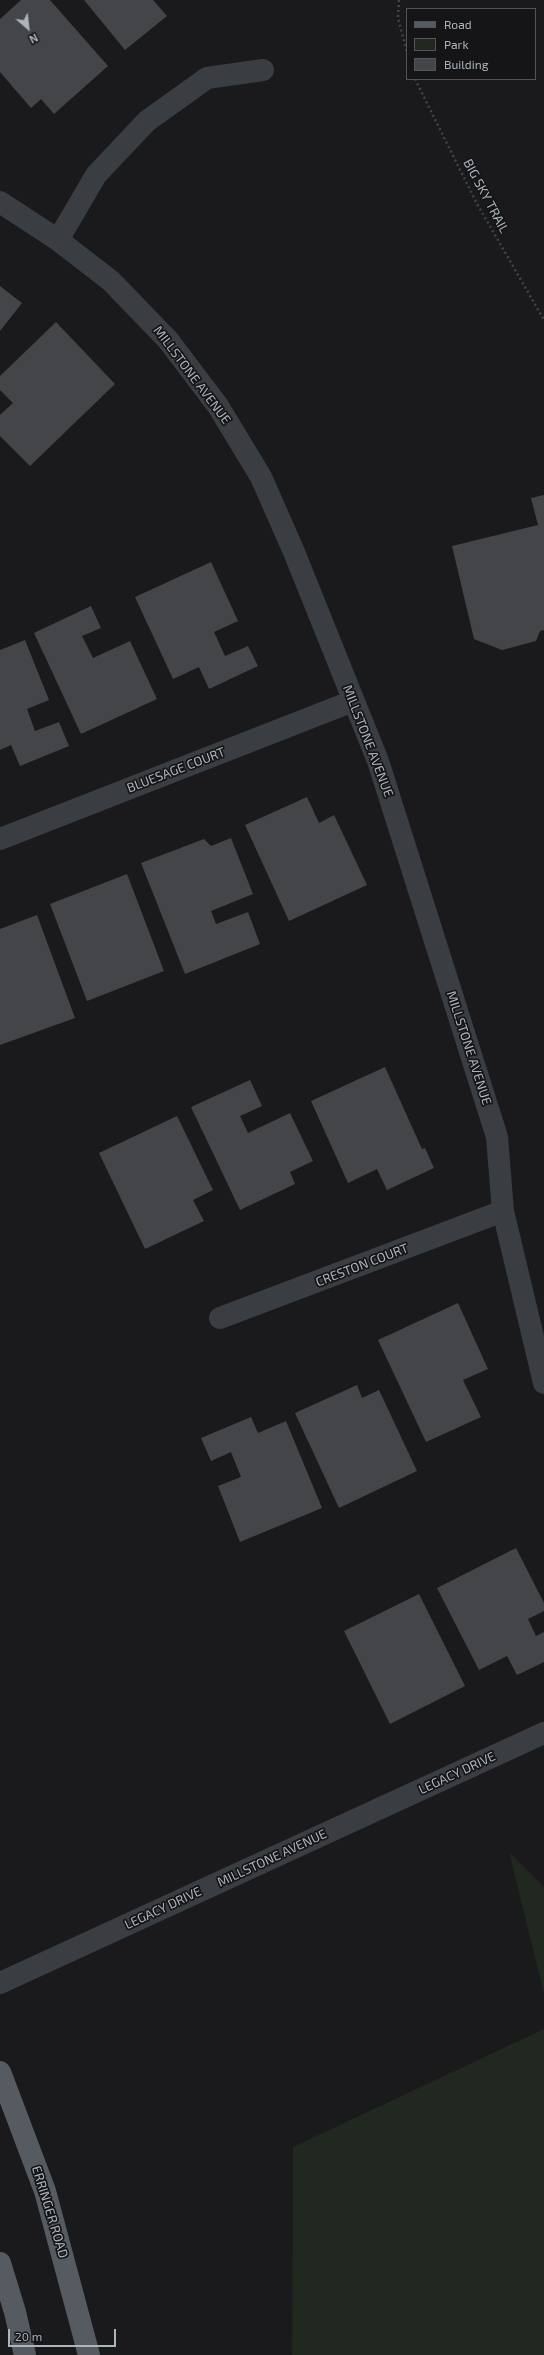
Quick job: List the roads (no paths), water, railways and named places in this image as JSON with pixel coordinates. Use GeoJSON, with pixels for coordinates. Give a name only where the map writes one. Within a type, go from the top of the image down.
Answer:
{"type":"FeatureCollection","features":[{"type":"Feature","properties":{"kind":"main road","name":"ERRINGER ROAD"},"geometry":{"type":"LineString","coordinates":[[0,2072],[46,2191],[89,2355]]}},
{"type":"Feature","properties":{"kind":"main road"},"geometry":{"type":"LineString","coordinates":[[0,2263],[15,2312],[25,2355]]}},
{"type":"Feature","properties":{"kind":"street"},"geometry":{"type":"LineString","coordinates":[[58,240],[96,175],[147,121],[207,78],[263,70]]}},
{"type":"Feature","properties":{"kind":"street","name":"MILLSTONE AVENUE"},"geometry":{"type":"LineString","coordinates":[[0,202],[58,240],[111,281],[168,340],[218,406],[261,477],[294,552],[378,761],[497,1137],[503,1211],[544,1383]]}},
{"type":"Feature","properties":{"kind":"street","name":"BLUESAGE COURT"},"geometry":{"type":"LineString","coordinates":[[0,839],[353,701]]}},
{"type":"Feature","properties":{"kind":"street","name":"CRESTON COURT"},"geometry":{"type":"LineString","coordinates":[[220,1318],[503,1211]]}},
{"type":"Feature","properties":{"kind":"street","name":"MILLSTONE AVENUE"},"geometry":{"type":"LineString","coordinates":[[0,1983],[544,1733]]}}]}
